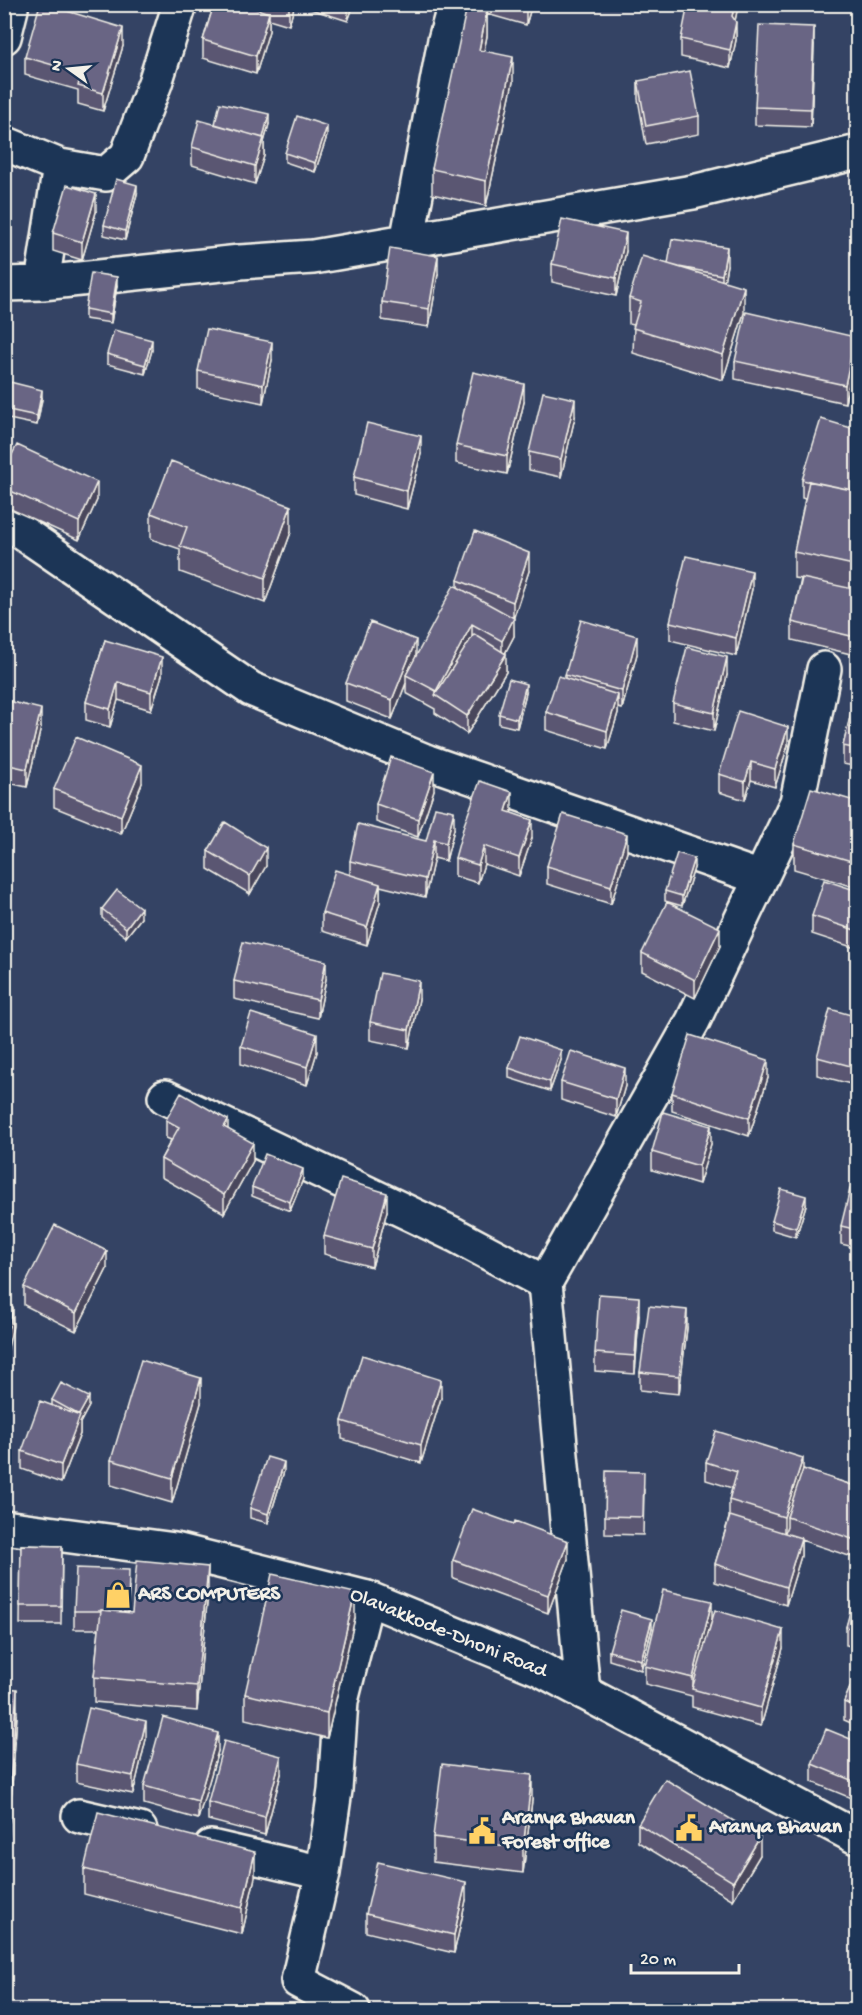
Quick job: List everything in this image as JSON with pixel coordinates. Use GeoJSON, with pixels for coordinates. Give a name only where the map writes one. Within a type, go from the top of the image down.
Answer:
{"type":"FeatureCollection","features":[{"type":"Feature","properties":{"kind":"street"},"geometry":{"type":"LineString","coordinates":[[4,143],[60,166],[106,174],[127,156],[155,83],[180,4]]}},
{"type":"Feature","properties":{"kind":"street"},"geometry":{"type":"LineString","coordinates":[[407,242],[445,40],[455,4]]}},
{"type":"Feature","properties":{"kind":"street"},"geometry":{"type":"LineString","coordinates":[[4,7],[11,9],[4,36]]}},
{"type":"Feature","properties":{"kind":"street"},"geometry":{"type":"LineString","coordinates":[[4,284],[42,283],[240,262],[313,258],[693,192],[858,152]]}},
{"type":"Feature","properties":{"kind":"street"},"geometry":{"type":"LineString","coordinates":[[42,283],[60,166]]}},
{"type":"Feature","properties":{"kind":"street"},"geometry":{"type":"LineString","coordinates":[[4,520],[251,689],[428,762],[761,878]]}},
{"type":"Feature","properties":{"kind":"street"},"geometry":{"type":"LineString","coordinates":[[583,1692],[544,1283],[693,1021],[797,802],[824,669]]}},
{"type":"Feature","properties":{"kind":"street"},"geometry":{"type":"LineString","coordinates":[[165,1097],[456,1235],[544,1283]]}},
{"type":"Feature","properties":{"kind":"street","name":"Olavakkode-Dhoni Road"},"geometry":{"type":"LineString","coordinates":[[4,1527],[175,1550],[367,1598],[540,1669],[858,1838]]}},
{"type":"Feature","properties":{"kind":"street"},"geometry":{"type":"LineString","coordinates":[[354,2010],[298,1981],[323,1873],[335,1790],[341,1701],[367,1598]]}},
{"type":"Feature","properties":{"kind":"street"},"geometry":{"type":"LineString","coordinates":[[79,1816],[323,1873]]}},
{"type":"Feature","properties":{"kind":"building"},"geometry":{"type":"Polygon","coordinates":[[[40,4],[123,28],[103,93],[78,86],[81,73],[25,57],[40,4]]]}},
{"type":"Feature","properties":{"kind":"building"},"geometry":{"type":"Polygon","coordinates":[[[214,4],[242,4],[269,13],[256,56],[203,40],[214,4]]]}},
{"type":"Feature","properties":{"kind":"building"},"geometry":{"type":"Polygon","coordinates":[[[688,4],[735,4],[732,16],[736,22],[730,50],[681,39],[688,4]]]}},
{"type":"Feature","properties":{"kind":"building"},"geometry":{"type":"Polygon","coordinates":[[[467,6],[487,11],[479,50],[513,57],[486,181],[432,169],[467,6]]]}},
{"type":"Feature","properties":{"kind":"building"},"geometry":{"type":"Polygon","coordinates":[[[759,25],[814,27],[811,109],[755,107],[759,25]]]}},
{"type":"Feature","properties":{"kind":"building"},"geometry":{"type":"Polygon","coordinates":[[[690,71],[699,116],[646,126],[638,81],[690,71]]]}},
{"type":"Feature","properties":{"kind":"building"},"geometry":{"type":"Polygon","coordinates":[[[220,103],[269,114],[263,138],[215,124],[220,103]]]}},
{"type":"Feature","properties":{"kind":"building"},"geometry":{"type":"Polygon","coordinates":[[[297,116],[327,126],[315,163],[285,153],[297,116]]]}},
{"type":"Feature","properties":{"kind":"building"},"geometry":{"type":"Polygon","coordinates":[[[199,120],[264,138],[255,166],[192,147],[199,120]]]}},
{"type":"Feature","properties":{"kind":"building"},"geometry":{"type":"Polygon","coordinates":[[[116,179],[137,185],[125,231],[104,225],[116,179]]]}},
{"type":"Feature","properties":{"kind":"building"},"geometry":{"type":"Polygon","coordinates":[[[67,185],[96,194],[82,242],[53,233],[67,185]]]}},
{"type":"Feature","properties":{"kind":"building"},"geometry":{"type":"Polygon","coordinates":[[[562,219],[626,233],[616,278],[552,264],[562,219]]]}},
{"type":"Feature","properties":{"kind":"building"},"geometry":{"type":"Polygon","coordinates":[[[672,239],[727,247],[722,275],[668,264],[672,239]]]}},
{"type":"Feature","properties":{"kind":"building"},"geometry":{"type":"Polygon","coordinates":[[[390,248],[438,256],[429,309],[382,302],[390,248]]]}},
{"type":"Feature","properties":{"kind":"building"},"geometry":{"type":"Polygon","coordinates":[[[642,256],[744,287],[723,355],[633,328],[641,302],[629,298],[642,256]]]}},
{"type":"Feature","properties":{"kind":"building"},"geometry":{"type":"Polygon","coordinates":[[[91,273],[117,277],[111,314],[85,309],[91,273]]]}},
{"type":"Feature","properties":{"kind":"building"},"geometry":{"type":"Polygon","coordinates":[[[746,312],[855,337],[845,385],[735,361],[746,312]]]}},
{"type":"Feature","properties":{"kind":"building"},"geometry":{"type":"Polygon","coordinates":[[[207,329],[272,342],[263,385],[198,371],[207,329]]]}},
{"type":"Feature","properties":{"kind":"building"},"geometry":{"type":"Polygon","coordinates":[[[114,330],[152,340],[145,365],[107,354],[114,330]]]}},
{"type":"Feature","properties":{"kind":"building"},"geometry":{"type":"Polygon","coordinates":[[[473,372],[524,384],[507,456],[456,445],[473,372]]]}},
{"type":"Feature","properties":{"kind":"building"},"geometry":{"type":"Polygon","coordinates":[[[10,382],[42,390],[37,416],[4,409],[10,382]]]}},
{"type":"Feature","properties":{"kind":"building"},"geometry":{"type":"Polygon","coordinates":[[[543,392],[575,399],[561,459],[529,452],[543,392]]]}},
{"type":"Feature","properties":{"kind":"building"},"geometry":{"type":"Polygon","coordinates":[[[821,419],[858,430],[858,468],[851,490],[802,480],[821,419]]]}},
{"type":"Feature","properties":{"kind":"building"},"geometry":{"type":"Polygon","coordinates":[[[367,423],[421,436],[407,491],[354,477],[367,423]]]}},
{"type":"Feature","properties":{"kind":"building"},"geometry":{"type":"Polygon","coordinates":[[[17,445],[97,482],[79,522],[4,488],[4,470],[17,445]]]}},
{"type":"Feature","properties":{"kind":"building"},"geometry":{"type":"Polygon","coordinates":[[[171,461],[291,506],[265,578],[180,546],[187,527],[151,513],[171,461]]]}},
{"type":"Feature","properties":{"kind":"building"},"geometry":{"type":"Polygon","coordinates":[[[809,481],[858,491],[858,566],[794,552],[809,481]]]}},
{"type":"Feature","properties":{"kind":"building"},"geometry":{"type":"Polygon","coordinates":[[[475,531],[529,553],[513,602],[458,580],[475,531]]]}},
{"type":"Feature","properties":{"kind":"building"},"geometry":{"type":"Polygon","coordinates":[[[686,556],[752,571],[736,638],[670,622],[686,556]]]}},
{"type":"Feature","properties":{"kind":"building"},"geometry":{"type":"Polygon","coordinates":[[[802,578],[858,590],[858,624],[855,637],[792,622],[802,578]]]}},
{"type":"Feature","properties":{"kind":"building"},"geometry":{"type":"Polygon","coordinates":[[[454,585],[514,618],[502,641],[472,624],[436,691],[406,675],[454,585]]]}},
{"type":"Feature","properties":{"kind":"building"},"geometry":{"type":"Polygon","coordinates":[[[581,620],[637,636],[622,691],[565,675],[581,620]]]}},
{"type":"Feature","properties":{"kind":"building"},"geometry":{"type":"Polygon","coordinates":[[[370,622],[416,640],[392,700],[346,683],[370,622]]]}},
{"type":"Feature","properties":{"kind":"building"},"geometry":{"type":"Polygon","coordinates":[[[474,634],[506,654],[467,716],[435,695],[474,634]]]}},
{"type":"Feature","properties":{"kind":"building"},"geometry":{"type":"Polygon","coordinates":[[[105,640],[162,657],[151,692],[118,682],[110,709],[86,702],[105,640]]]}},
{"type":"Feature","properties":{"kind":"building"},"geometry":{"type":"Polygon","coordinates":[[[687,647],[727,657],[714,713],[673,703],[687,647]]]}},
{"type":"Feature","properties":{"kind":"building"},"geometry":{"type":"Polygon","coordinates":[[[558,676],[618,695],[607,731],[546,712],[558,676]]]}},
{"type":"Feature","properties":{"kind":"building"},"geometry":{"type":"Polygon","coordinates":[[[509,679],[526,684],[517,719],[499,714],[509,679]]]}},
{"type":"Feature","properties":{"kind":"building"},"geometry":{"type":"Polygon","coordinates":[[[858,687],[858,749],[843,746],[858,687]]]}},
{"type":"Feature","properties":{"kind":"building"},"geometry":{"type":"Polygon","coordinates":[[[4,700],[41,709],[27,769],[4,764],[4,700]]]}},
{"type":"Feature","properties":{"kind":"building"},"geometry":{"type":"Polygon","coordinates":[[[738,711],[788,727],[775,769],[751,762],[745,782],[719,774],[738,711]]]}},
{"type":"Feature","properties":{"kind":"building"},"geometry":{"type":"Polygon","coordinates":[[[76,737],[142,765],[121,816],[54,789],[76,737]]]}},
{"type":"Feature","properties":{"kind":"building"},"geometry":{"type":"Polygon","coordinates":[[[391,757],[434,772],[418,819],[376,804],[391,757]]]}},
{"type":"Feature","properties":{"kind":"building"},"geometry":{"type":"Polygon","coordinates":[[[480,781],[512,792],[506,811],[532,820],[519,858],[484,846],[478,865],[455,858],[480,781]]]}},
{"type":"Feature","properties":{"kind":"building"},"geometry":{"type":"Polygon","coordinates":[[[811,788],[858,802],[858,863],[794,844],[811,788]]]}},
{"type":"Feature","properties":{"kind":"building"},"geometry":{"type":"Polygon","coordinates":[[[435,807],[454,811],[446,843],[434,840],[425,879],[350,861],[358,824],[426,841],[435,807]]]}},
{"type":"Feature","properties":{"kind":"building"},"geometry":{"type":"Polygon","coordinates":[[[563,814],[627,834],[611,886],[547,866],[563,814]]]}},
{"type":"Feature","properties":{"kind":"building"},"geometry":{"type":"Polygon","coordinates":[[[225,822],[266,848],[250,876],[208,851],[225,822]]]}},
{"type":"Feature","properties":{"kind":"building"},"geometry":{"type":"Polygon","coordinates":[[[677,853],[694,858],[682,896],[665,891],[677,853]]]}},
{"type":"Feature","properties":{"kind":"building"},"geometry":{"type":"Polygon","coordinates":[[[335,870],[380,884],[367,927],[322,913],[335,870]]]}},
{"type":"Feature","properties":{"kind":"building"},"geometry":{"type":"Polygon","coordinates":[[[824,880],[858,891],[858,931],[812,916],[824,880]]]}},
{"type":"Feature","properties":{"kind":"building"},"geometry":{"type":"Polygon","coordinates":[[[117,890],[141,908],[126,928],[102,909],[117,890]]]}},
{"type":"Feature","properties":{"kind":"building"},"geometry":{"type":"Polygon","coordinates":[[[667,902],[720,928],[695,980],[642,953],[667,902]]]}},
{"type":"Feature","properties":{"kind":"building"},"geometry":{"type":"Polygon","coordinates":[[[243,942],[326,961],[318,1000],[234,981],[243,942]]]}},
{"type":"Feature","properties":{"kind":"building"},"geometry":{"type":"Polygon","coordinates":[[[380,973],[419,981],[409,1030],[370,1022],[380,973]]]}},
{"type":"Feature","properties":{"kind":"building"},"geometry":{"type":"Polygon","coordinates":[[[830,1009],[858,1017],[858,1068],[817,1057],[830,1009]]]}},
{"type":"Feature","properties":{"kind":"building"},"geometry":{"type":"Polygon","coordinates":[[[251,1013],[317,1034],[307,1067],[241,1046],[251,1013]]]}},
{"type":"Feature","properties":{"kind":"building"},"geometry":{"type":"Polygon","coordinates":[[[690,1035],[768,1060],[749,1118],[672,1093],[690,1035]]]}},
{"type":"Feature","properties":{"kind":"building"},"geometry":{"type":"Polygon","coordinates":[[[520,1036],[561,1050],[550,1082],[509,1068],[520,1036]]]}},
{"type":"Feature","properties":{"kind":"building"},"geometry":{"type":"Polygon","coordinates":[[[571,1051],[625,1068],[616,1099],[561,1082],[571,1051]]]}},
{"type":"Feature","properties":{"kind":"building"},"geometry":{"type":"Polygon","coordinates":[[[181,1093],[228,1120],[224,1127],[253,1143],[224,1195],[161,1159],[179,1127],[166,1120],[181,1093]]]}},
{"type":"Feature","properties":{"kind":"building"},"geometry":{"type":"Polygon","coordinates":[[[663,1112],[711,1126],[699,1166],[652,1152],[663,1112]]]}},
{"type":"Feature","properties":{"kind":"building"},"geometry":{"type":"Polygon","coordinates":[[[265,1154],[303,1169],[290,1202],[252,1187],[265,1154]]]}},
{"type":"Feature","properties":{"kind":"building"},"geometry":{"type":"Polygon","coordinates":[[[341,1179],[387,1193],[372,1249],[324,1236],[341,1179]]]}},
{"type":"Feature","properties":{"kind":"building"},"geometry":{"type":"Polygon","coordinates":[[[781,1189],[806,1196],[796,1228],[772,1221],[781,1189]]]}},
{"type":"Feature","properties":{"kind":"building"},"geometry":{"type":"Polygon","coordinates":[[[850,1189],[858,1190],[858,1230],[841,1226],[850,1189]]]}},
{"type":"Feature","properties":{"kind":"building"},"geometry":{"type":"Polygon","coordinates":[[[55,1225],[107,1251],[76,1313],[24,1287],[55,1225]]]}},
{"type":"Feature","properties":{"kind":"building"},"geometry":{"type":"Polygon","coordinates":[[[599,1294],[639,1297],[635,1356],[595,1353],[599,1294]]]}},
{"type":"Feature","properties":{"kind":"building"},"geometry":{"type":"Polygon","coordinates":[[[4,1306],[13,1308],[4,1347],[4,1306]]]}},
{"type":"Feature","properties":{"kind":"building"},"geometry":{"type":"Polygon","coordinates":[[[649,1306],[687,1310],[679,1376],[640,1372],[649,1306]]]}},
{"type":"Feature","properties":{"kind":"building"},"geometry":{"type":"Polygon","coordinates":[[[362,1355],[441,1380],[421,1445],[342,1421],[362,1355]]]}},
{"type":"Feature","properties":{"kind":"building"},"geometry":{"type":"Polygon","coordinates":[[[141,1360],[201,1378],[172,1478],[111,1460],[141,1360]]]}},
{"type":"Feature","properties":{"kind":"building"},"geometry":{"type":"Polygon","coordinates":[[[61,1383],[89,1397],[79,1415],[52,1400],[61,1383]]]}},
{"type":"Feature","properties":{"kind":"building"},"geometry":{"type":"Polygon","coordinates":[[[40,1401],[80,1416],[61,1465],[22,1451],[40,1401]]]}},
{"type":"Feature","properties":{"kind":"building"},"geometry":{"type":"Polygon","coordinates":[[[716,1431],[803,1458],[784,1517],[729,1500],[737,1472],[706,1462],[716,1431]]]}},
{"type":"Feature","properties":{"kind":"building"},"geometry":{"type":"Polygon","coordinates":[[[267,1457],[284,1462],[268,1514],[250,1508],[267,1457]]]}},
{"type":"Feature","properties":{"kind":"building"},"geometry":{"type":"Polygon","coordinates":[[[803,1469],[858,1487],[858,1541],[787,1517],[803,1469]]]}},
{"type":"Feature","properties":{"kind":"building"},"geometry":{"type":"Polygon","coordinates":[[[606,1471],[644,1472],[643,1517],[605,1516],[606,1471]]]}},
{"type":"Feature","properties":{"kind":"building"},"geometry":{"type":"Polygon","coordinates":[[[472,1509],[514,1524],[515,1521],[568,1541],[548,1595],[453,1560],[472,1509]]]}},
{"type":"Feature","properties":{"kind":"building"},"geometry":{"type":"Polygon","coordinates":[[[730,1516],[801,1538],[786,1587],[715,1564],[730,1516]]]}},
{"type":"Feature","properties":{"kind":"building"},"geometry":{"type":"Polygon","coordinates":[[[21,1545],[62,1546],[61,1606],[20,1606],[21,1545]]]}},
{"type":"Feature","properties":{"kind":"building"},"geometry":{"type":"Polygon","coordinates":[[[137,1560],[208,1567],[197,1686],[94,1677],[101,1610],[132,1613],[137,1560]]]}},
{"type":"Feature","properties":{"kind":"building"},"geometry":{"type":"Polygon","coordinates":[[[76,1568],[129,1570],[128,1612],[74,1611],[76,1568]]]}},
{"type":"Feature","properties":{"kind":"building"},"geometry":{"type":"Polygon","coordinates":[[[272,1574],[355,1593],[327,1713],[245,1694],[272,1574]]]}},
{"type":"Feature","properties":{"kind":"building"},"geometry":{"type":"Polygon","coordinates":[[[856,1589],[858,1590],[858,1630],[846,1627],[856,1589]]]}},
{"type":"Feature","properties":{"kind":"building"},"geometry":{"type":"Polygon","coordinates":[[[663,1590],[712,1601],[693,1678],[645,1666],[663,1590]]]}},
{"type":"Feature","properties":{"kind":"building"},"geometry":{"type":"Polygon","coordinates":[[[621,1610],[652,1619],[641,1660],[609,1651],[621,1610]]]}},
{"type":"Feature","properties":{"kind":"building"},"geometry":{"type":"Polygon","coordinates":[[[715,1610],[783,1630],[761,1708],[692,1689],[715,1610]]]}},
{"type":"Feature","properties":{"kind":"building"},"geometry":{"type":"Polygon","coordinates":[[[858,1669],[858,1708],[844,1702],[858,1669]]]}},
{"type":"Feature","properties":{"kind":"building"},"geometry":{"type":"Polygon","coordinates":[[[4,1688],[17,1689],[6,1844],[4,1844],[4,1688]]]}},
{"type":"Feature","properties":{"kind":"building"},"geometry":{"type":"Polygon","coordinates":[[[89,1708],[146,1721],[133,1776],[76,1764],[89,1708]]]}},
{"type":"Feature","properties":{"kind":"building"},"geometry":{"type":"Polygon","coordinates":[[[163,1717],[218,1733],[198,1801],[144,1786],[163,1717]]]}},
{"type":"Feature","properties":{"kind":"building"},"geometry":{"type":"Polygon","coordinates":[[[826,1729],[858,1742],[858,1783],[812,1764],[826,1729]]]}},
{"type":"Feature","properties":{"kind":"building"},"geometry":{"type":"Polygon","coordinates":[[[224,1741],[281,1756],[265,1817],[208,1802],[224,1741]]]}},
{"type":"Feature","properties":{"kind":"building","name":"Aranya Bhavan Forest office"},"geometry":{"type":"Polygon","coordinates":[[[442,1764],[532,1775],[523,1848],[433,1837],[442,1764]]]}},
{"type":"Feature","properties":{"kind":"building"},"geometry":{"type":"Polygon","coordinates":[[[665,1779],[760,1837],[733,1882],[638,1824],[665,1779]]]}},
{"type":"Feature","properties":{"kind":"building"},"geometry":{"type":"Polygon","coordinates":[[[98,1812],[255,1852],[242,1908],[84,1869],[98,1812]]]}},
{"type":"Feature","properties":{"kind":"building"},"geometry":{"type":"Polygon","coordinates":[[[378,1862],[466,1882],[454,1935],[366,1914],[378,1862]]]}},
{"type":"Feature","properties":{"kind":"place","name":"ARS COMPUTERS"},"geometry":{"type":"Point","coordinates":[118,1595]}},
{"type":"Feature","properties":{"kind":"place","name":"Aranya Bhavan"},"geometry":{"type":"Point","coordinates":[689,1828]}},
{"type":"Feature","properties":{"kind":"place","name":"Aranya Bhavan Forest office"},"geometry":{"type":"Point","coordinates":[482,1831]}}]}
